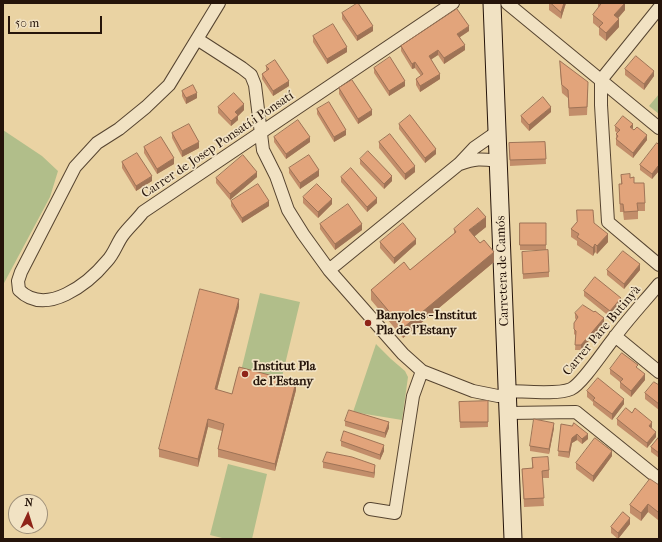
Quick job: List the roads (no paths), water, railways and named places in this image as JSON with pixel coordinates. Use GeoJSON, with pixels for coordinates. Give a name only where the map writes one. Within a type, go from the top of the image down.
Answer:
{"type":"FeatureCollection","features":[{"type":"Feature","properties":{"kind":"street"},"geometry":{"type":"LineString","coordinates":[[219,3],[197,39],[251,75],[255,85],[262,131],[263,150],[276,176],[288,210],[302,234],[329,270],[403,354],[422,371],[473,391],[498,396],[508,393],[563,391],[565,412]]}},
{"type":"Feature","properties":{"kind":"street","name":"Carrer de Josep Ponsatí i Ponsatí"},"geometry":{"type":"LineString","coordinates":[[197,39],[169,85],[160,95],[118,129],[97,142],[75,167],[21,272],[18,281],[19,290],[25,296],[43,301],[68,294],[93,276],[108,260],[123,236],[143,212],[453,3]]}},
{"type":"Feature","properties":{"kind":"street","name":"Carretera de Camós"},"geometry":{"type":"LineString","coordinates":[[492,3],[513,539]]}},
{"type":"Feature","properties":{"kind":"street"},"geometry":{"type":"LineString","coordinates":[[507,3],[659,128]]}},
{"type":"Feature","properties":{"kind":"street"},"geometry":{"type":"LineString","coordinates":[[659,8],[601,80],[601,105],[608,222],[659,265]]}},
{"type":"Feature","properties":{"kind":"street"},"geometry":{"type":"LineString","coordinates":[[329,270],[459,164],[474,148],[497,132]]}},
{"type":"Feature","properties":{"kind":"street"},"geometry":{"type":"LineString","coordinates":[[459,164],[472,159],[498,161]]}},
{"type":"Feature","properties":{"kind":"street","name":"Carrer Pare Butinyà"},"geometry":{"type":"LineString","coordinates":[[563,391],[572,389],[580,382],[615,336],[659,284]]}},
{"type":"Feature","properties":{"kind":"street"},"geometry":{"type":"LineString","coordinates":[[615,336],[659,372]]}},
{"type":"Feature","properties":{"kind":"street"},"geometry":{"type":"LineString","coordinates":[[370,508],[395,513],[414,396],[422,371]]}},
{"type":"Feature","properties":{"kind":"street"},"geometry":{"type":"LineString","coordinates":[[508,413],[576,412],[659,479]]}},
{"type":"Feature","properties":{"kind":"place","name":"Banyoles - Institut Pla de l'Estany"},"geometry":{"type":"Point","coordinates":[368,323]}},
{"type":"Feature","properties":{"kind":"place","name":"Institut Pla de l'Estany"},"geometry":{"type":"Point","coordinates":[245,374]}}]}
